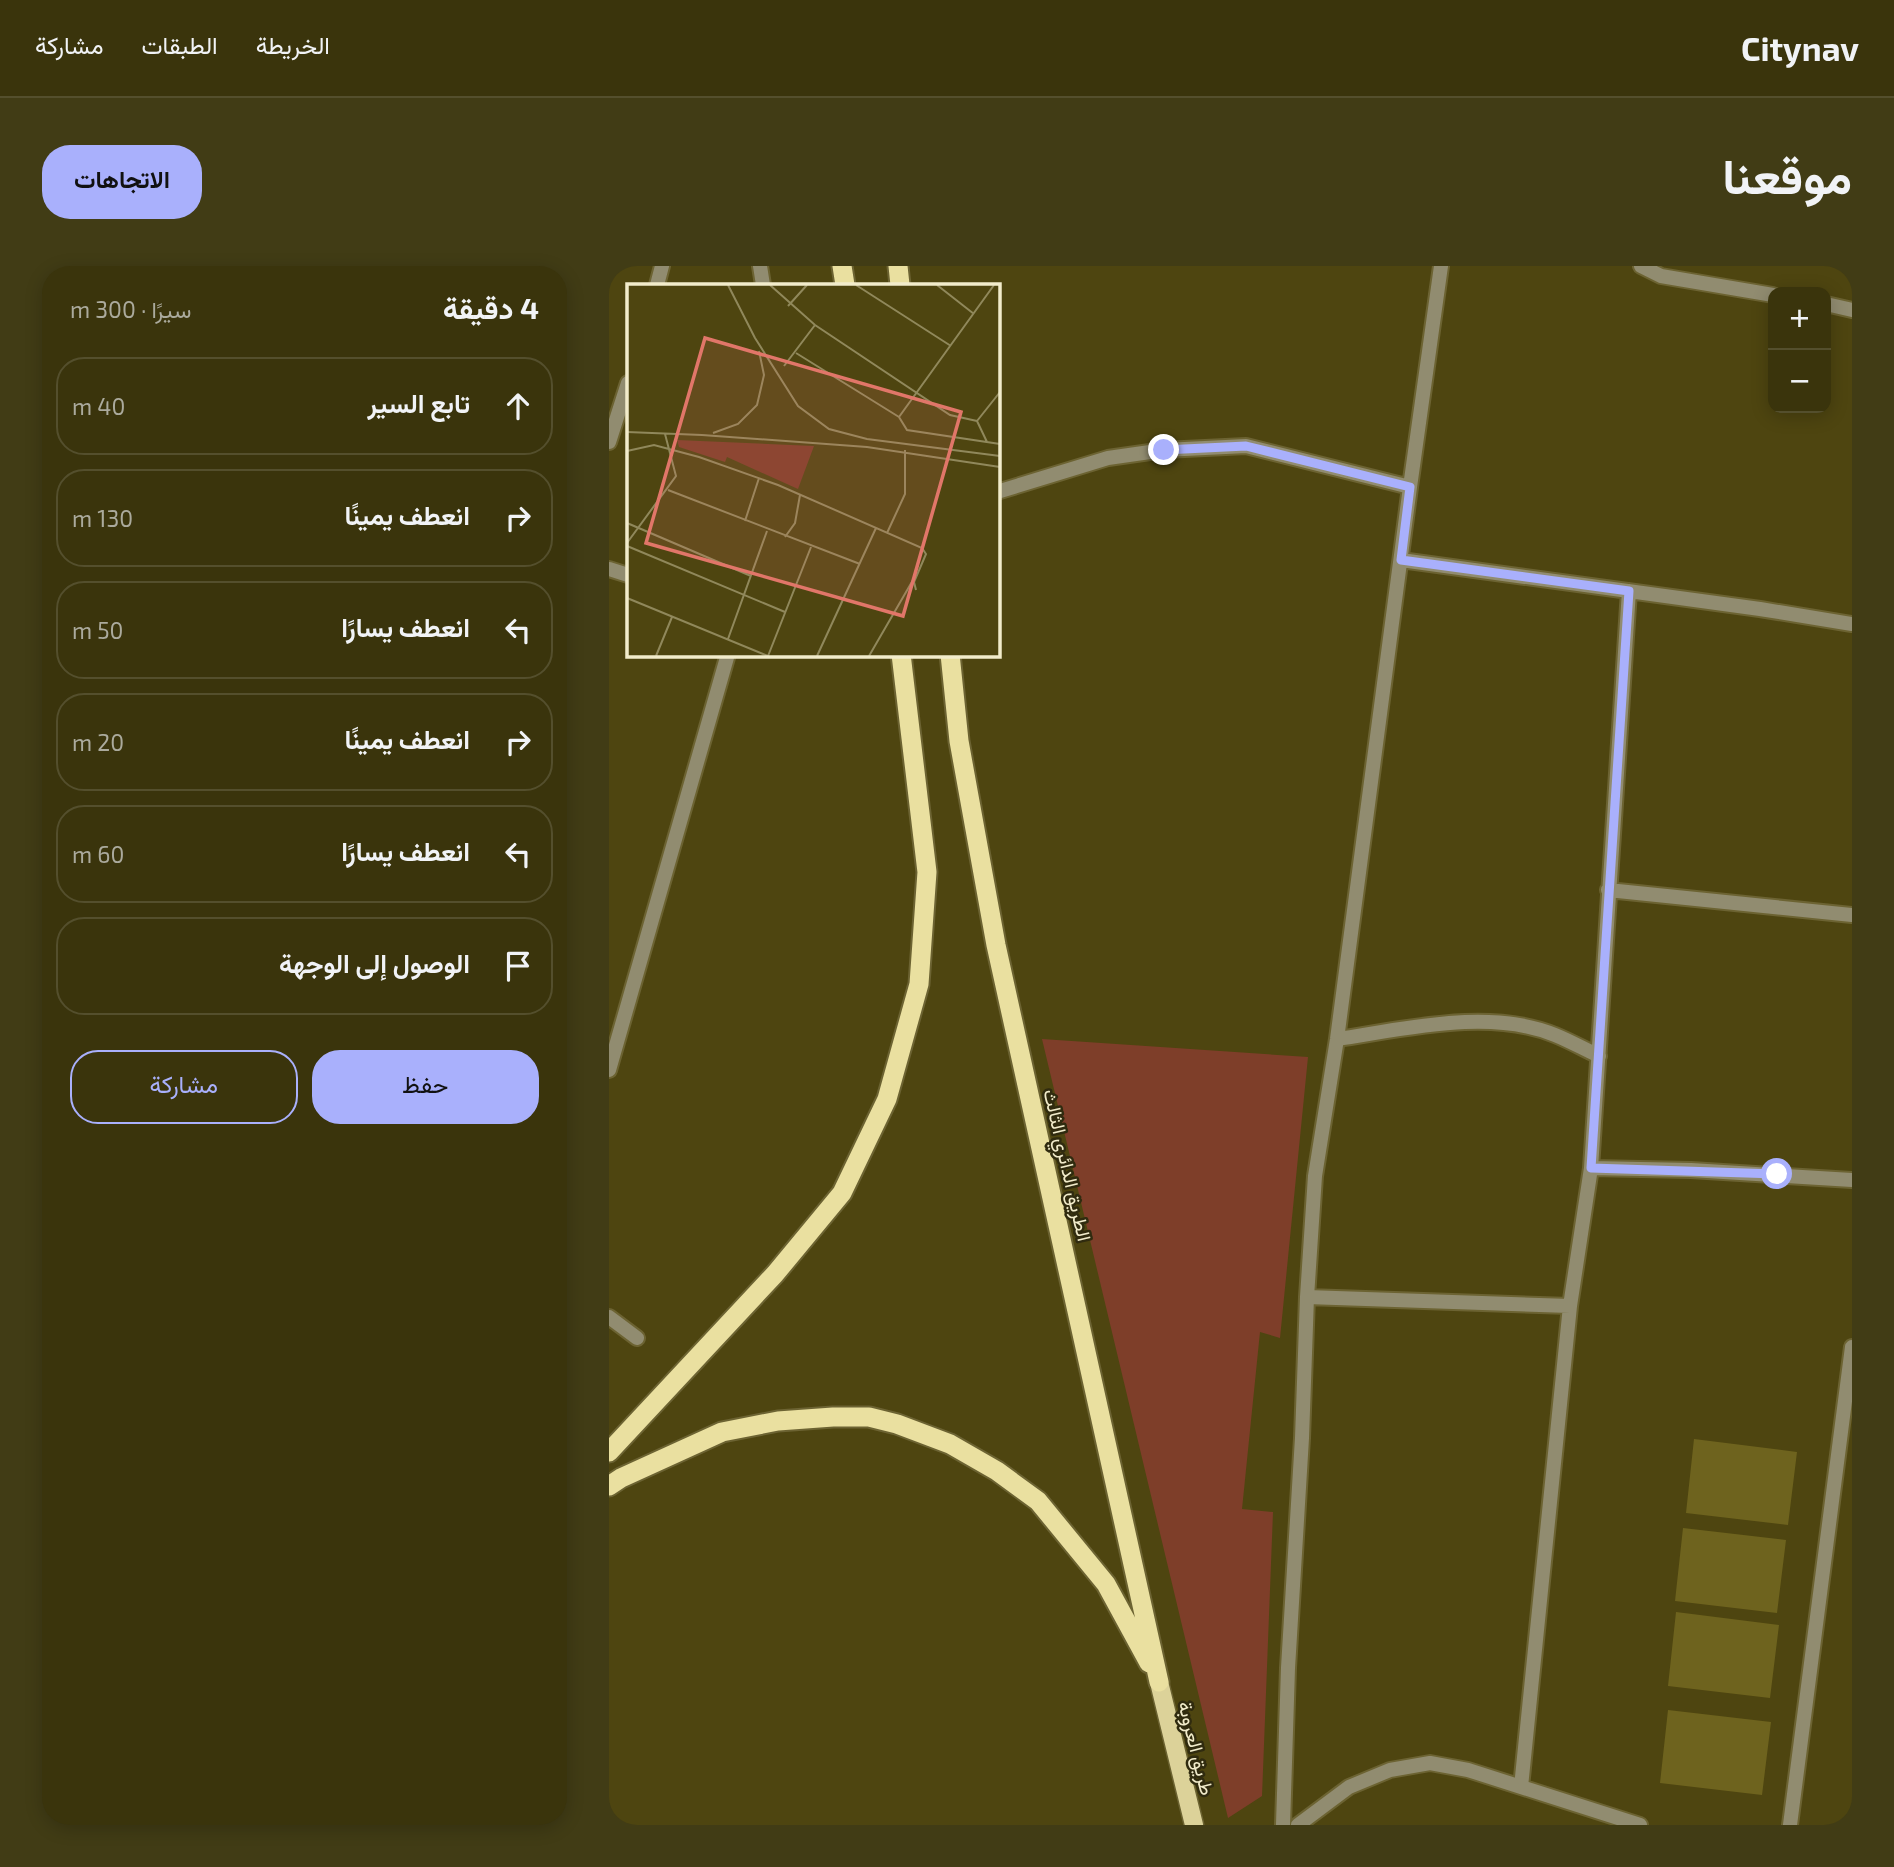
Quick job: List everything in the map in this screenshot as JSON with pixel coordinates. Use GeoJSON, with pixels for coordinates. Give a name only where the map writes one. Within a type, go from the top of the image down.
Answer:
{"type":"FeatureCollection","features":[{"type":"Feature","properties":{"kind":"highway"},"geometry":{"type":"LineString","coordinates":[[842,266],[845,284]]}},
{"type":"Feature","properties":{"kind":"highway"},"geometry":{"type":"LineString","coordinates":[[898,266],[900,284]]}},
{"type":"Feature","properties":{"kind":"highway"},"geometry":{"type":"LineString","coordinates":[[609,1452],[775,1274],[842,1193],[887,1099],[919,984],[927,872],[901,656]]}},
{"type":"Feature","properties":{"kind":"highway","name":"الطريق الدائري الثالث"},"geometry":{"type":"LineString","coordinates":[[950,656],[959,741],[996,944],[1159,1682]]}},
{"type":"Feature","properties":{"kind":"highway"},"geometry":{"type":"LineString","coordinates":[[609,1486],[722,1432],[778,1421],[833,1417],[869,1417],[897,1424],[950,1444],[997,1471],[1038,1502],[1105,1584],[1159,1682]]}},
{"type":"Feature","properties":{"kind":"main road","name":"طريق العروبة"},"geometry":{"type":"LineString","coordinates":[[1159,1682],[1194,1825]]}},
{"type":"Feature","properties":{"kind":"street"},"geometry":{"type":"LineString","coordinates":[[657,284],[662,266]]}},
{"type":"Feature","properties":{"kind":"street"},"geometry":{"type":"LineString","coordinates":[[760,266],[763,284]]}},
{"type":"Feature","properties":{"kind":"street"},"geometry":{"type":"LineString","coordinates":[[1283,1825],[1288,1668],[1315,1176],[1338,1039],[1441,266]]}},
{"type":"Feature","properties":{"kind":"street"},"geometry":{"type":"LineString","coordinates":[[1641,266],[1661,276],[1768,294]]}},
{"type":"Feature","properties":{"kind":"street"},"geometry":{"type":"LineString","coordinates":[[1831,305],[1852,310]]}},
{"type":"Feature","properties":{"kind":"street"},"geometry":{"type":"LineString","coordinates":[[609,442],[627,386]]}},
{"type":"Feature","properties":{"kind":"street"},"geometry":{"type":"LineString","coordinates":[[999,491],[1108,458],[1164,450],[1246,446],[1410,487]]}},
{"type":"Feature","properties":{"kind":"street"},"geometry":{"type":"LineString","coordinates":[[1401,560],[1852,624]]}},
{"type":"Feature","properties":{"kind":"street"},"geometry":{"type":"LineString","coordinates":[[609,569],[627,575]]}},
{"type":"Feature","properties":{"kind":"street"},"geometry":{"type":"LineString","coordinates":[[1521,1787],[1570,1306],[1591,1168],[1629,591]]}},
{"type":"Feature","properties":{"kind":"street"},"geometry":{"type":"LineString","coordinates":[[609,1070],[727,656]]}},
{"type":"Feature","properties":{"kind":"street"},"geometry":{"type":"LineString","coordinates":[[1608,890],[1852,915]]}},
{"type":"Feature","properties":{"kind":"street"},"geometry":{"type":"LineString","coordinates":[[1338,1039],[1461,1021],[1503,1022],[1554,1034],[1599,1056]]}},
{"type":"Feature","properties":{"kind":"street"},"geometry":{"type":"LineString","coordinates":[[1591,1168],[1691,1170],[1852,1180]]}},
{"type":"Feature","properties":{"kind":"street"},"geometry":{"type":"LineString","coordinates":[[1307,1297],[1570,1306]]}},
{"type":"Feature","properties":{"kind":"street"},"geometry":{"type":"LineString","coordinates":[[609,1317],[637,1338]]}},
{"type":"Feature","properties":{"kind":"street"},"geometry":{"type":"LineString","coordinates":[[1790,1825],[1852,1347]]}},
{"type":"Feature","properties":{"kind":"street"},"geometry":{"type":"LineString","coordinates":[[1298,1825],[1349,1787],[1390,1770],[1430,1763],[1468,1770],[1640,1825]]}},
{"type":"Feature","properties":{"kind":"shaded area"},"geometry":{"type":"Polygon","coordinates":[[[1042,1039],[1308,1057],[1280,1338],[1260,1332],[1242,1509],[1273,1512],[1262,1796],[1228,1818],[1042,1039]]]}},
{"type":"Feature","properties":{"kind":"building"},"geometry":{"type":"Polygon","coordinates":[[[1694,1439],[1797,1452],[1788,1525],[1686,1513],[1694,1439]]]}},
{"type":"Feature","properties":{"kind":"building"},"geometry":{"type":"Polygon","coordinates":[[[1683,1528],[1786,1540],[1777,1613],[1675,1601],[1683,1528]]]}},
{"type":"Feature","properties":{"kind":"building"},"geometry":{"type":"Polygon","coordinates":[[[1676,1612],[1779,1625],[1770,1698],[1668,1686],[1676,1612]]]}},
{"type":"Feature","properties":{"kind":"building"},"geometry":{"type":"Polygon","coordinates":[[[1668,1710],[1771,1722],[1762,1795],[1660,1783],[1668,1710]]]}},
{"type":"Feature","properties":{"kind":"route"},"geometry":{"type":"LineString","coordinates":[[1164,450],[1246,446],[1410,487],[1401,560],[1629,591],[1591,1168],[1777,1174]]}}]}
